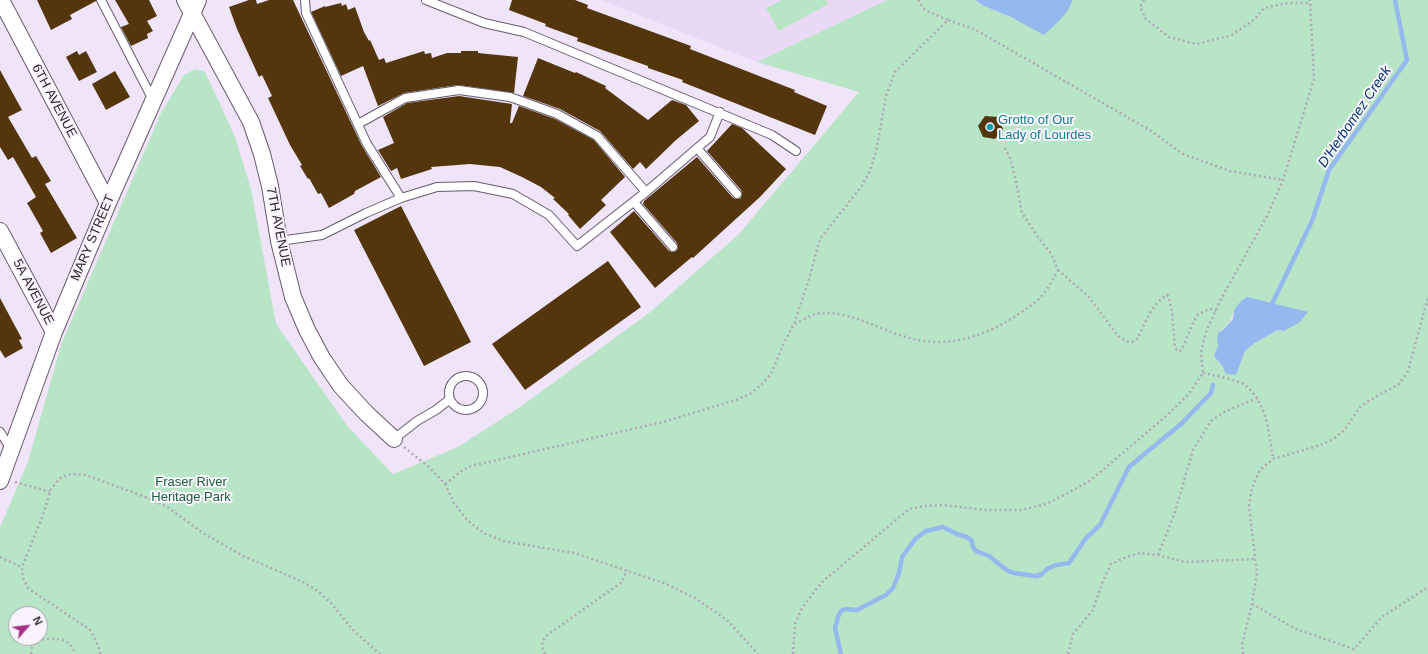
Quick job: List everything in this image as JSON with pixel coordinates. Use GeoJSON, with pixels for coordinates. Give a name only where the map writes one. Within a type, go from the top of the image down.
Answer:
{"type":"FeatureCollection","features":[{"type":"Feature","properties":{"kind":"street","name":"6TH AVENUE"},"geometry":{"type":"LineString","coordinates":[[1,0],[108,203]]}},
{"type":"Feature","properties":{"kind":"street","name":"MARY STREET"},"geometry":{"type":"LineString","coordinates":[[1,480],[54,332],[153,101],[192,4]]}},
{"type":"Feature","properties":{"kind":"street","name":"7TH AVENUE"},"geometry":{"type":"LineString","coordinates":[[192,4],[251,122],[262,154],[270,186],[279,241],[293,297],[307,330],[322,358],[341,386],[366,413],[394,439]]}},
{"type":"Feature","properties":{"kind":"street","name":"5A AVENUE"},"geometry":{"type":"LineString","coordinates":[[0,231],[54,332]]}},
{"type":"Feature","properties":{"kind":"lane"},"geometry":{"type":"LineString","coordinates":[[101,0],[153,101]]}},
{"type":"Feature","properties":{"kind":"lane"},"geometry":{"type":"LineString","coordinates":[[305,0],[306,13],[358,124],[368,144],[401,198]]}},
{"type":"Feature","properties":{"kind":"lane"},"geometry":{"type":"LineString","coordinates":[[426,0],[484,23],[524,32],[720,112],[772,135],[796,151]]}},
{"type":"Feature","properties":{"kind":"lane"},"geometry":{"type":"LineString","coordinates":[[358,124],[405,98],[459,90],[510,97],[558,114],[597,136],[646,192]]}},
{"type":"Feature","properties":{"kind":"lane"},"geometry":{"type":"LineString","coordinates":[[279,241],[322,234],[401,198],[437,187],[474,186],[513,194],[549,215],[577,246],[634,202],[710,137],[720,112]]}},
{"type":"Feature","properties":{"kind":"lane"},"geometry":{"type":"LineString","coordinates":[[697,148],[737,194]]}},
{"type":"Feature","properties":{"kind":"lane"},"geometry":{"type":"LineString","coordinates":[[634,202],[673,247]]}},
{"type":"Feature","properties":{"kind":"lane"},"geometry":{"type":"LineString","coordinates":[[466,375],[477,379],[483,389],[482,400],[474,408],[463,410],[453,404],[450,399],[450,388],[452,383],[461,376],[466,375]]}},
{"type":"Feature","properties":{"kind":"lane"},"geometry":{"type":"LineString","coordinates":[[394,439],[417,421],[436,410],[450,399]]}},
{"type":"Feature","properties":{"kind":"lane"},"geometry":{"type":"LineString","coordinates":[[0,432],[11,449]]}},
{"type":"Feature","properties":{"kind":"path"},"geometry":{"type":"LineString","coordinates":[[918,0],[925,10],[974,29],[1141,125],[1183,154],[1230,171],[1282,180]]}},
{"type":"Feature","properties":{"kind":"path"},"geometry":{"type":"LineString","coordinates":[[793,654],[795,624],[802,608],[821,583],[909,509],[924,506],[943,505],[986,510],[1021,510],[1046,504],[1091,480],[1188,395],[1203,373],[1201,352],[1206,332],[1236,271],[1268,216],[1282,180],[1314,80],[1310,2],[1288,3],[1264,8],[1255,19],[1232,35],[1196,44],[1168,37],[1146,19],[1140,7],[1144,0]]}},
{"type":"Feature","properties":{"kind":"path"},"geometry":{"type":"LineString","coordinates":[[445,484],[463,470],[471,466],[663,422],[736,400],[750,394],[763,383],[771,374],[783,345],[794,324],[820,239],[861,187],[869,173],[876,152],[886,96],[895,72],[948,20]]}},
{"type":"Feature","properties":{"kind":"path"},"geometry":{"type":"LineString","coordinates":[[1004,146],[1010,158],[1022,213],[1052,255],[1058,270],[1088,296],[1118,336],[1126,341],[1132,342],[1137,339],[1155,305],[1167,295],[1169,297],[1172,312],[1174,348],[1180,352],[1198,314],[1210,309],[1216,311]]}},
{"type":"Feature","properties":{"kind":"path"},"geometry":{"type":"LineString","coordinates":[[794,324],[810,316],[822,313],[840,314],[918,340],[933,342],[955,341],[1008,322],[1037,301],[1051,284],[1058,270]]}},
{"type":"Feature","properties":{"kind":"path"},"geometry":{"type":"LineString","coordinates":[[1243,654],[1242,645],[1252,604],[1257,574],[1250,506],[1252,488],[1260,470],[1273,459],[1324,444],[1345,429],[1361,406],[1399,384],[1408,371],[1428,297]]}},
{"type":"Feature","properties":{"kind":"path"},"geometry":{"type":"LineString","coordinates":[[1203,373],[1244,385],[1256,398],[1267,421],[1273,459]]}},
{"type":"Feature","properties":{"kind":"path"},"geometry":{"type":"LineString","coordinates":[[1158,556],[1174,515],[1193,450],[1211,421],[1224,412],[1256,398]]}},
{"type":"Feature","properties":{"kind":"path"},"geometry":{"type":"LineString","coordinates":[[414,455],[430,468],[445,484],[454,503],[467,520],[484,533],[503,541],[574,553],[664,582],[695,598],[727,620],[758,654]]}},
{"type":"Feature","properties":{"kind":"path"},"geometry":{"type":"LineString","coordinates":[[100,654],[89,629],[28,588],[23,578],[22,567],[44,515],[50,489],[59,479],[72,474],[86,475],[166,506],[203,533],[243,556],[303,582],[316,590],[330,602],[354,631],[380,654]]}},
{"type":"Feature","properties":{"kind":"path"},"geometry":{"type":"LineString","coordinates":[[1,480],[50,492]]}},
{"type":"Feature","properties":{"kind":"path"},"geometry":{"type":"LineString","coordinates":[[1068,654],[1073,634],[1093,610],[1103,581],[1111,564],[1140,553],[1185,562],[1256,559]]}},
{"type":"Feature","properties":{"kind":"path"},"geometry":{"type":"LineString","coordinates":[[0,557],[22,567]]}},
{"type":"Feature","properties":{"kind":"path"},"geometry":{"type":"LineString","coordinates":[[545,654],[542,650],[542,642],[546,636],[622,582],[627,570]]}},
{"type":"Feature","properties":{"kind":"path"},"geometry":{"type":"LineString","coordinates":[[1252,604],[1296,629],[1354,649],[1382,617],[1428,587]]}},
{"type":"Feature","properties":{"kind":"path"},"geometry":{"type":"LineString","coordinates":[[30,654],[33,645],[40,639],[61,638],[69,644],[75,654]]}},
{"type":"Feature","properties":{"kind":"shaded area"},"geometry":{"type":"Polygon","coordinates":[[[601,0],[887,0],[757,62],[601,0]]]}},
{"type":"Feature","properties":{"kind":"green space"},"geometry":{"type":"Polygon","coordinates":[[[782,0],[826,0],[828,4],[779,31],[766,8],[782,0]]]}},
{"type":"Feature","properties":{"kind":"green space","name":"Fraser River Heritage Park"},"geometry":{"type":"Polygon","coordinates":[[[887,0],[975,0],[984,6],[1011,17],[1070,7],[1073,0],[1428,0],[1428,654],[0,654],[0,527],[28,462],[61,345],[161,113],[184,75],[195,69],[205,72],[235,137],[251,189],[276,324],[348,427],[393,474],[458,447],[520,407],[649,313],[739,234],[859,92],[757,62],[887,0]],[[1234,310],[1229,323],[1218,333],[1218,346],[1214,355],[1224,369],[1237,373],[1245,351],[1256,342],[1278,330],[1284,331],[1234,310]]]}},
{"type":"Feature","properties":{"kind":"water"},"geometry":{"type":"Polygon","coordinates":[[[975,0],[1073,0],[1064,15],[1044,35],[1011,17],[984,6],[975,0]]]}},
{"type":"Feature","properties":{"kind":"water"},"geometry":{"type":"Polygon","coordinates":[[[1247,297],[1308,312],[1300,322],[1284,331],[1278,330],[1256,342],[1245,351],[1235,375],[1225,373],[1223,367],[1214,355],[1218,346],[1218,333],[1233,319],[1234,310],[1241,301],[1247,297]]]}},
{"type":"Feature","properties":{"kind":"building"},"geometry":{"type":"Polygon","coordinates":[[[37,0],[96,1],[70,15],[72,19],[51,30],[37,0]]]}},
{"type":"Feature","properties":{"kind":"building"},"geometry":{"type":"Polygon","coordinates":[[[115,0],[149,0],[157,16],[147,21],[153,31],[147,34],[148,38],[131,46],[121,27],[129,24],[115,0]]]}},
{"type":"Feature","properties":{"kind":"building"},"geometry":{"type":"Polygon","coordinates":[[[249,0],[256,0],[257,4],[269,0],[293,0],[362,146],[381,177],[355,191],[354,194],[329,208],[321,193],[318,194],[300,166],[302,165],[290,145],[268,98],[272,96],[262,75],[259,77],[237,29],[229,7],[249,0]]]}},
{"type":"Feature","properties":{"kind":"building"},"geometry":{"type":"Polygon","coordinates":[[[512,0],[575,0],[588,5],[587,8],[691,46],[690,49],[795,90],[794,92],[827,106],[815,135],[682,82],[683,80],[648,68],[648,66],[577,41],[578,38],[545,26],[546,24],[509,10],[512,0]]]}},
{"type":"Feature","properties":{"kind":"building"},"geometry":{"type":"Polygon","coordinates":[[[341,3],[342,6],[346,4],[348,10],[355,7],[364,32],[369,41],[370,40],[379,60],[384,58],[386,63],[424,51],[425,54],[431,53],[432,58],[447,53],[461,53],[461,51],[478,51],[478,53],[518,57],[514,93],[458,85],[404,93],[378,106],[363,66],[341,76],[311,12],[325,6],[341,3]]]}},
{"type":"Feature","properties":{"kind":"building"},"geometry":{"type":"Polygon","coordinates":[[[77,51],[79,55],[86,51],[97,72],[79,81],[66,57],[77,51]]]}},
{"type":"Feature","properties":{"kind":"building"},"geometry":{"type":"Polygon","coordinates":[[[538,58],[575,73],[576,72],[606,86],[605,88],[648,120],[672,100],[686,105],[699,121],[676,140],[646,169],[640,162],[633,169],[600,131],[560,109],[523,96],[538,58]]]}},
{"type":"Feature","properties":{"kind":"building"},"geometry":{"type":"Polygon","coordinates":[[[0,70],[22,110],[8,117],[32,158],[36,156],[51,181],[45,184],[77,238],[51,253],[40,233],[43,231],[27,203],[36,197],[13,157],[8,160],[0,147],[0,70]]]}},
{"type":"Feature","properties":{"kind":"building"},"geometry":{"type":"Polygon","coordinates":[[[115,71],[130,97],[106,110],[92,84],[115,71]]]}},
{"type":"Feature","properties":{"kind":"building"},"geometry":{"type":"Polygon","coordinates":[[[459,96],[512,104],[510,123],[512,123],[519,106],[555,119],[594,140],[625,177],[601,200],[606,205],[580,229],[568,215],[569,214],[553,199],[555,198],[541,187],[500,167],[470,164],[431,167],[432,169],[401,179],[397,168],[391,171],[378,150],[394,143],[383,117],[407,103],[459,96]]]}},
{"type":"Feature","properties":{"kind":"building","name":"Grotto of Our Lady of Lourdes"},"geometry":{"type":"Polygon","coordinates":[[[985,116],[998,117],[1003,129],[995,139],[983,137],[978,126],[985,116]]]}},
{"type":"Feature","properties":{"kind":"building"},"geometry":{"type":"Polygon","coordinates":[[[732,124],[742,128],[786,169],[760,197],[693,258],[692,257],[655,288],[610,232],[634,211],[669,251],[676,251],[678,248],[677,243],[643,204],[644,201],[697,157],[733,198],[741,198],[741,190],[707,151],[732,124]]]}},
{"type":"Feature","properties":{"kind":"building"},"geometry":{"type":"Polygon","coordinates":[[[401,206],[471,342],[424,366],[354,230],[401,206]]]}},
{"type":"Feature","properties":{"kind":"building"},"geometry":{"type":"Polygon","coordinates":[[[608,261],[641,307],[525,390],[492,344],[608,261]]]}},
{"type":"Feature","properties":{"kind":"building"},"geometry":{"type":"Polygon","coordinates":[[[0,298],[22,339],[19,340],[23,348],[5,358],[0,350],[0,298]]]}},
{"type":"Feature","properties":{"kind":"waterway","name":"D'Herbomez Creek"},"geometry":{"type":"LineString","coordinates":[[1270,308],[1312,221],[1329,170],[1407,60],[1395,0]]}},
{"type":"Feature","properties":{"kind":"waterway","name":"D'Herbomez Creek"},"geometry":{"type":"LineString","coordinates":[[841,654],[835,628],[841,611],[845,609],[857,610],[886,595],[893,588],[899,573],[902,557],[916,538],[926,531],[943,527],[967,537],[972,541],[973,547],[976,551],[989,556],[1008,571],[1014,573],[1036,576],[1056,565],[1069,563],[1086,538],[1100,525],[1129,467],[1181,424],[1211,393],[1213,385]]}},
{"type":"Feature","properties":{"kind":"place","name":"Grotto of Our Lady of Lourdes"},"geometry":{"type":"Point","coordinates":[990,127]}}]}
